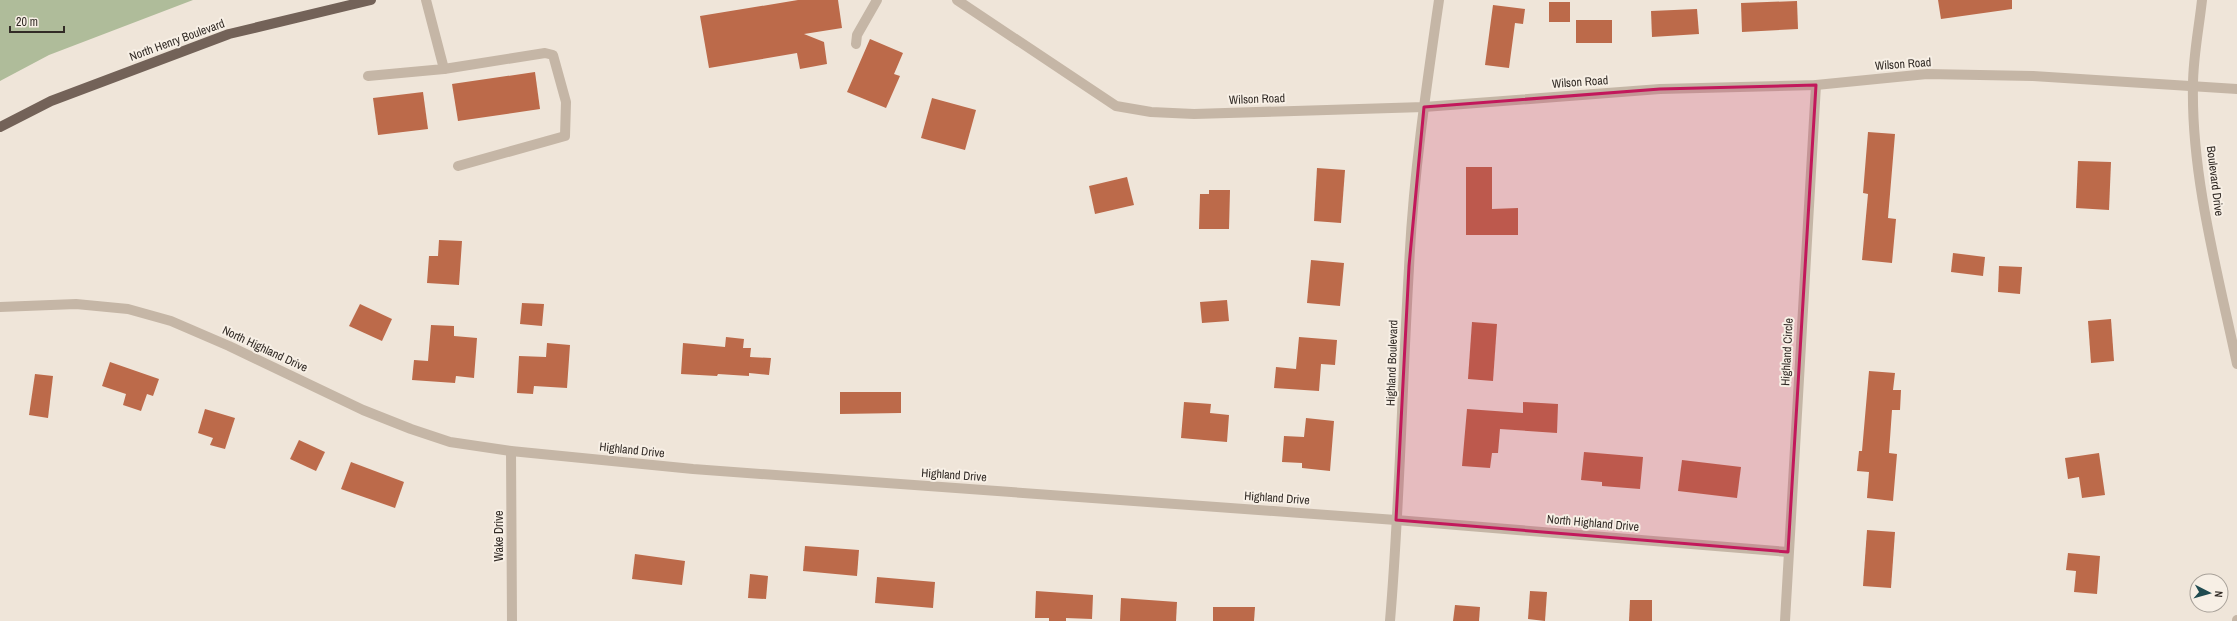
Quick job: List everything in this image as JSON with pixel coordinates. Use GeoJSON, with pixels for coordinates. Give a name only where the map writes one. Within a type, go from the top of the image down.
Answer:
{"type":"FeatureCollection","features":[{"type":"Feature","properties":{"kind":"main road","name":"North Henry Boulevard"},"geometry":{"type":"LineString","coordinates":[[0,127],[51,101],[229,34],[371,0]]}},
{"type":"Feature","properties":{"kind":"street"},"geometry":{"type":"LineString","coordinates":[[426,0],[444,69]]}},
{"type":"Feature","properties":{"kind":"street"},"geometry":{"type":"LineString","coordinates":[[856,44],[857,35],[877,0]]}},
{"type":"Feature","properties":{"kind":"street","name":"Wilson Road"},"geometry":{"type":"LineString","coordinates":[[957,0],[1116,106],[1151,112],[1194,114],[1424,107],[1660,89],[1816,85],[1927,74],[2034,76],[2193,84],[2237,89]]}},
{"type":"Feature","properties":{"kind":"street","name":"Highland Boulevard"},"geometry":{"type":"LineString","coordinates":[[1390,621],[1400,461],[1409,266],[1424,107],[1439,0]]}},
{"type":"Feature","properties":{"kind":"street","name":"Boulevard Drive"},"geometry":{"type":"LineString","coordinates":[[2202,0],[2193,84],[2198,160],[2208,229],[2237,364]]}},
{"type":"Feature","properties":{"kind":"street"},"geometry":{"type":"LineString","coordinates":[[368,76],[444,69],[545,53],[553,55],[566,102],[565,136],[458,166]]}},
{"type":"Feature","properties":{"kind":"street","name":"Highland Circle"},"geometry":{"type":"LineString","coordinates":[[1785,621],[1816,85]]}},
{"type":"Feature","properties":{"kind":"street","name":"North Highland Drive"},"geometry":{"type":"LineString","coordinates":[[0,307],[76,304],[128,309],[171,320],[363,410],[411,429],[450,442],[511,452]]}},
{"type":"Feature","properties":{"kind":"street","name":"Highland Drive"},"geometry":{"type":"LineString","coordinates":[[511,452],[693,469],[1396,520]]}},
{"type":"Feature","properties":{"kind":"street","name":"Wake Drive"},"geometry":{"type":"LineString","coordinates":[[511,452],[512,621]]}},
{"type":"Feature","properties":{"kind":"street","name":"North Highland Drive"},"geometry":{"type":"LineString","coordinates":[[1396,520],[1788,552]]}},
{"type":"Feature","properties":{"kind":"highlighted area"},"geometry":{"type":"Polygon","coordinates":[[[1816,85],[1788,552],[1396,520],[1409,266],[1424,107],[1660,89],[1816,85]]]}},
{"type":"Feature","properties":{"kind":"green space"},"geometry":{"type":"Polygon","coordinates":[[[0,0],[193,0],[49,55],[0,81],[0,0]]]}},
{"type":"Feature","properties":{"kind":"building"},"geometry":{"type":"Polygon","coordinates":[[[798,0],[838,0],[842,28],[804,34],[824,42],[827,64],[800,69],[797,53],[709,68],[700,16],[798,0]]]}},
{"type":"Feature","properties":{"kind":"building"},"geometry":{"type":"Polygon","coordinates":[[[1938,0],[2012,0],[2012,9],[1941,19],[1938,0]]]}},
{"type":"Feature","properties":{"kind":"building"},"geometry":{"type":"Polygon","coordinates":[[[1797,1],[1798,29],[1742,32],[1741,3],[1797,1]]]}},
{"type":"Feature","properties":{"kind":"building"},"geometry":{"type":"Polygon","coordinates":[[[1549,2],[1570,2],[1570,22],[1549,22],[1549,2]]]}},
{"type":"Feature","properties":{"kind":"building"},"geometry":{"type":"Polygon","coordinates":[[[1493,5],[1525,9],[1523,24],[1515,23],[1509,68],[1485,65],[1493,5]]]}},
{"type":"Feature","properties":{"kind":"building"},"geometry":{"type":"Polygon","coordinates":[[[1697,9],[1699,34],[1652,37],[1651,11],[1697,9]]]}},
{"type":"Feature","properties":{"kind":"building"},"geometry":{"type":"Polygon","coordinates":[[[1576,20],[1612,20],[1612,43],[1576,43],[1576,20]]]}},
{"type":"Feature","properties":{"kind":"building"},"geometry":{"type":"Polygon","coordinates":[[[870,39],[903,53],[894,74],[900,76],[886,108],[847,92],[870,39]]]}},
{"type":"Feature","properties":{"kind":"building"},"geometry":{"type":"Polygon","coordinates":[[[535,72],[540,109],[458,121],[452,84],[535,72]]]}},
{"type":"Feature","properties":{"kind":"building"},"geometry":{"type":"Polygon","coordinates":[[[423,92],[428,129],[378,135],[373,98],[423,92]]]}},
{"type":"Feature","properties":{"kind":"building"},"geometry":{"type":"Polygon","coordinates":[[[932,98],[976,110],[965,150],[921,138],[932,98]]]}},
{"type":"Feature","properties":{"kind":"building"},"geometry":{"type":"Polygon","coordinates":[[[1868,132],[1895,134],[1888,218],[1896,219],[1892,263],[1862,260],[1868,194],[1863,193],[1868,132]]]}},
{"type":"Feature","properties":{"kind":"building"},"geometry":{"type":"Polygon","coordinates":[[[2078,161],[2111,162],[2109,210],[2076,208],[2078,161]]]}},
{"type":"Feature","properties":{"kind":"building"},"geometry":{"type":"Polygon","coordinates":[[[1466,167],[1492,167],[1492,209],[1518,208],[1518,235],[1466,235],[1466,167]]]}},
{"type":"Feature","properties":{"kind":"building"},"geometry":{"type":"Polygon","coordinates":[[[1317,168],[1345,170],[1341,223],[1314,221],[1317,168]]]}},
{"type":"Feature","properties":{"kind":"building"},"geometry":{"type":"Polygon","coordinates":[[[1127,177],[1134,205],[1095,214],[1089,186],[1127,177]]]}},
{"type":"Feature","properties":{"kind":"building"},"geometry":{"type":"Polygon","coordinates":[[[1209,190],[1230,190],[1229,229],[1199,229],[1200,194],[1209,194],[1209,190]]]}},
{"type":"Feature","properties":{"kind":"building"},"geometry":{"type":"Polygon","coordinates":[[[439,240],[462,241],[459,285],[427,283],[429,256],[438,256],[439,240]]]}},
{"type":"Feature","properties":{"kind":"building"},"geometry":{"type":"Polygon","coordinates":[[[1953,253],[1985,257],[1983,276],[1951,272],[1953,253]]]}},
{"type":"Feature","properties":{"kind":"building"},"geometry":{"type":"Polygon","coordinates":[[[1311,260],[1344,263],[1340,306],[1307,303],[1311,260]]]}},
{"type":"Feature","properties":{"kind":"building"},"geometry":{"type":"Polygon","coordinates":[[[1999,266],[2022,267],[2020,294],[1998,292],[1999,266]]]}},
{"type":"Feature","properties":{"kind":"building"},"geometry":{"type":"Polygon","coordinates":[[[1227,300],[1229,321],[1202,323],[1200,302],[1227,300]]]}},
{"type":"Feature","properties":{"kind":"building"},"geometry":{"type":"Polygon","coordinates":[[[522,303],[544,304],[542,326],[520,324],[522,303]]]}},
{"type":"Feature","properties":{"kind":"building"},"geometry":{"type":"Polygon","coordinates":[[[360,304],[392,319],[382,341],[349,326],[360,304]]]}},
{"type":"Feature","properties":{"kind":"building"},"geometry":{"type":"Polygon","coordinates":[[[2111,319],[2114,361],[2091,363],[2088,321],[2111,319]]]}},
{"type":"Feature","properties":{"kind":"building"},"geometry":{"type":"Polygon","coordinates":[[[1472,322],[1497,324],[1493,381],[1468,379],[1472,322]]]}},
{"type":"Feature","properties":{"kind":"building"},"geometry":{"type":"Polygon","coordinates":[[[431,325],[454,326],[454,336],[477,338],[474,378],[456,376],[455,383],[412,380],[414,360],[428,361],[431,325]]]}},
{"type":"Feature","properties":{"kind":"building"},"geometry":{"type":"Polygon","coordinates":[[[726,337],[744,339],[743,348],[751,348],[750,357],[771,358],[769,375],[749,373],[749,376],[681,374],[683,343],[725,347],[726,337]]]}},
{"type":"Feature","properties":{"kind":"building"},"geometry":{"type":"Polygon","coordinates":[[[1299,337],[1337,340],[1335,365],[1321,364],[1319,391],[1274,388],[1276,367],[1296,369],[1299,337]]]}},
{"type":"Feature","properties":{"kind":"building"},"geometry":{"type":"Polygon","coordinates":[[[547,343],[570,345],[567,388],[534,386],[533,394],[517,393],[519,356],[546,357],[547,343]]]}},
{"type":"Feature","properties":{"kind":"building"},"geometry":{"type":"Polygon","coordinates":[[[110,362],[159,379],[153,396],[147,394],[141,411],[123,405],[126,394],[102,386],[110,362]]]}},
{"type":"Feature","properties":{"kind":"building"},"geometry":{"type":"Polygon","coordinates":[[[1869,371],[1895,373],[1893,390],[1901,390],[1900,410],[1892,410],[1889,453],[1897,454],[1893,501],[1867,498],[1869,472],[1857,471],[1859,451],[1862,451],[1869,371]]]}},
{"type":"Feature","properties":{"kind":"building"},"geometry":{"type":"Polygon","coordinates":[[[35,374],[53,376],[48,418],[29,415],[35,374]]]}},
{"type":"Feature","properties":{"kind":"building"},"geometry":{"type":"Polygon","coordinates":[[[840,392],[901,392],[901,413],[840,414],[840,392]]]}},
{"type":"Feature","properties":{"kind":"building"},"geometry":{"type":"Polygon","coordinates":[[[1184,402],[1211,404],[1210,413],[1229,415],[1227,442],[1181,438],[1184,402]]]}},
{"type":"Feature","properties":{"kind":"building"},"geometry":{"type":"Polygon","coordinates":[[[1523,402],[1558,404],[1557,433],[1500,429],[1498,453],[1492,453],[1490,468],[1462,466],[1467,409],[1523,413],[1523,402]]]}},
{"type":"Feature","properties":{"kind":"building"},"geometry":{"type":"Polygon","coordinates":[[[205,409],[235,418],[225,449],[210,445],[213,438],[198,433],[205,409]]]}},
{"type":"Feature","properties":{"kind":"building"},"geometry":{"type":"Polygon","coordinates":[[[1306,418],[1334,421],[1330,471],[1302,468],[1302,463],[1282,462],[1284,436],[1304,437],[1306,418]]]}},
{"type":"Feature","properties":{"kind":"building"},"geometry":{"type":"Polygon","coordinates":[[[299,440],[325,452],[316,471],[290,459],[299,440]]]}},
{"type":"Feature","properties":{"kind":"building"},"geometry":{"type":"Polygon","coordinates":[[[1584,452],[1643,457],[1640,489],[1602,486],[1602,482],[1581,480],[1584,452]]]}},
{"type":"Feature","properties":{"kind":"building"},"geometry":{"type":"Polygon","coordinates":[[[2099,453],[2105,495],[2082,498],[2079,477],[2068,479],[2065,458],[2099,453]]]}},
{"type":"Feature","properties":{"kind":"building"},"geometry":{"type":"Polygon","coordinates":[[[1682,460],[1741,467],[1737,498],[1678,491],[1682,460]]]}},
{"type":"Feature","properties":{"kind":"building"},"geometry":{"type":"Polygon","coordinates":[[[351,462],[404,482],[395,508],[341,489],[351,462]]]}},
{"type":"Feature","properties":{"kind":"building"},"geometry":{"type":"Polygon","coordinates":[[[1867,530],[1895,532],[1891,588],[1863,586],[1867,530]]]}},
{"type":"Feature","properties":{"kind":"building"},"geometry":{"type":"Polygon","coordinates":[[[805,546],[859,550],[857,576],[803,571],[805,546]]]}},
{"type":"Feature","properties":{"kind":"building"},"geometry":{"type":"Polygon","coordinates":[[[2068,553],[2100,556],[2097,594],[2074,592],[2076,571],[2066,570],[2068,553]]]}},
{"type":"Feature","properties":{"kind":"building"},"geometry":{"type":"Polygon","coordinates":[[[635,554],[685,561],[682,585],[632,579],[635,554]]]}},
{"type":"Feature","properties":{"kind":"building"},"geometry":{"type":"Polygon","coordinates":[[[750,574],[768,576],[766,599],[748,598],[750,574]]]}},
{"type":"Feature","properties":{"kind":"building"},"geometry":{"type":"Polygon","coordinates":[[[877,577],[935,582],[933,608],[875,603],[877,577]]]}},
{"type":"Feature","properties":{"kind":"building"},"geometry":{"type":"Polygon","coordinates":[[[1036,591],[1093,595],[1092,619],[1066,618],[1066,621],[1049,621],[1049,618],[1035,618],[1036,591]]]}},
{"type":"Feature","properties":{"kind":"building"},"geometry":{"type":"Polygon","coordinates":[[[1530,591],[1547,592],[1545,621],[1528,619],[1530,591]]]}},
{"type":"Feature","properties":{"kind":"building"},"geometry":{"type":"Polygon","coordinates":[[[1121,598],[1177,602],[1176,621],[1120,621],[1121,598]]]}},
{"type":"Feature","properties":{"kind":"building"},"geometry":{"type":"Polygon","coordinates":[[[1630,600],[1652,600],[1652,621],[1629,621],[1630,600]]]}},
{"type":"Feature","properties":{"kind":"building"},"geometry":{"type":"Polygon","coordinates":[[[1455,605],[1480,607],[1479,621],[1453,621],[1455,605]]]}},
{"type":"Feature","properties":{"kind":"building"},"geometry":{"type":"Polygon","coordinates":[[[1213,607],[1255,607],[1254,621],[1213,621],[1213,607]]]}}]}
